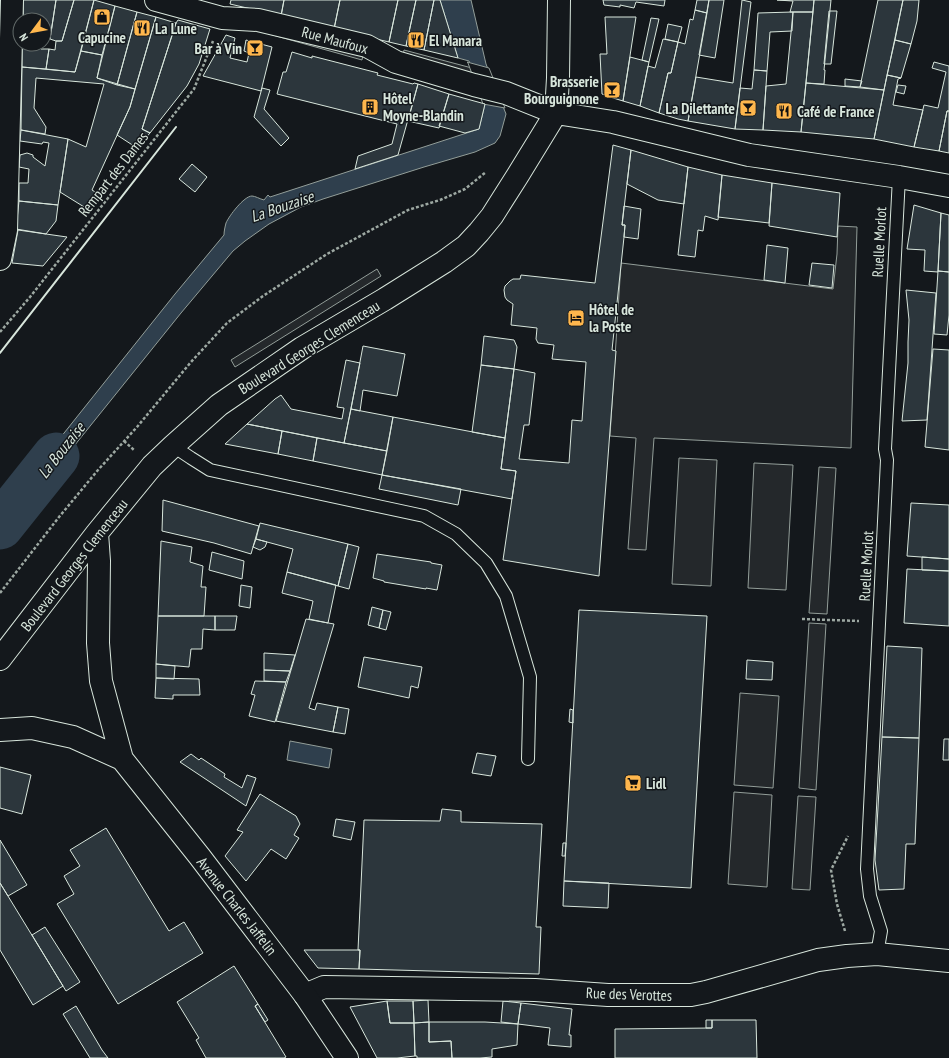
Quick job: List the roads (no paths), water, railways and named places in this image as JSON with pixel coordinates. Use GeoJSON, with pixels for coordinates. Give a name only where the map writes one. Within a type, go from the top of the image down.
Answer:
{"type":"FeatureCollection","features":[{"type":"Feature","properties":{"kind":"main road"},"geometry":{"type":"LineString","coordinates":[[0,259],[6,230],[12,0]]}},
{"type":"Feature","properties":{"kind":"main road","name":"Rue Maufoux"},"geometry":{"type":"LineString","coordinates":[[156,0],[224,9],[258,20],[367,46],[396,62],[506,94],[556,113],[612,122],[749,155],[899,177],[949,186]]}},
{"type":"Feature","properties":{"kind":"main road"},"geometry":{"type":"LineString","coordinates":[[556,113],[559,0]]}},
{"type":"Feature","properties":{"kind":"main road","name":"Boulevard Georges Clemenceau"},"geometry":{"type":"LineString","coordinates":[[0,659],[97,533],[152,466],[219,405],[302,348],[386,299],[438,266],[466,246],[480,232],[492,216],[556,113]]}},
{"type":"Feature","properties":{"kind":"main road"},"geometry":{"type":"LineString","coordinates":[[97,533],[98,643],[101,680],[122,759]]}},
{"type":"Feature","properties":{"kind":"main road"},"geometry":{"type":"LineString","coordinates":[[0,730],[32,728],[73,737],[122,759]]}},
{"type":"Feature","properties":{"kind":"main road","name":"Avenue Charles Jaffelin"},"geometry":{"type":"LineString","coordinates":[[122,759],[200,857],[305,994],[346,1058]]}},
{"type":"Feature","properties":{"kind":"main road","name":"Rue des Verottes"},"geometry":{"type":"LineString","coordinates":[[305,994],[324,987],[535,990],[608,995],[691,995],[818,960],[847,956],[877,954],[949,961]]}},
{"type":"Feature","properties":{"kind":"lane","name":"Ruelle Morlot"},"geometry":{"type":"LineString","coordinates":[[877,954],[881,931],[870,896],[867,869],[887,468],[885,448],[899,177]]}},
{"type":"Feature","properties":{"kind":"lane"},"geometry":{"type":"LineString","coordinates":[[173,446],[210,470],[424,516],[456,534],[486,563],[506,596],[530,677],[528,759]]}},
{"type":"Feature","properties":{"kind":"water"},"geometry":{"type":"Polygon","coordinates":[[[440,0],[471,0],[486,64],[506,114],[500,136],[495,143],[475,152],[301,207],[269,224],[245,241],[233,251],[181,313],[21,512],[9,502],[224,235],[226,223],[233,211],[245,199],[255,196],[264,200],[268,195],[270,197],[479,129],[485,104],[469,61],[458,58],[440,0]]]}},
{"type":"Feature","properties":{"kind":"water"},"geometry":{"type":"Polygon","coordinates":[[[0,516],[11,525],[0,539],[0,516]]]}},
{"type":"Feature","properties":{"kind":"water"},"geometry":{"type":"Polygon","coordinates":[[[290,741],[332,749],[329,768],[287,760],[290,741]]]}},
{"type":"Feature","properties":{"kind":"waterway","name":"La Bouzaise"},"geometry":{"type":"LineString","coordinates":[[0,526],[56,456]]}},
{"type":"Feature","properties":{"kind":"place","name":"Capucine"},"geometry":{"type":"Point","coordinates":[102,17]}},
{"type":"Feature","properties":{"kind":"place","name":"La Lune"},"geometry":{"type":"Point","coordinates":[142,28]}},
{"type":"Feature","properties":{"kind":"place","name":"El Manara"},"geometry":{"type":"Point","coordinates":[416,40]}},
{"type":"Feature","properties":{"kind":"place","name":"Bar à Vin"},"geometry":{"type":"Point","coordinates":[255,48]}},
{"type":"Feature","properties":{"kind":"place","name":"Brasserie Bourguignone"},"geometry":{"type":"Point","coordinates":[612,90]}},
{"type":"Feature","properties":{"kind":"place","name":"Hôtel Moyne-Blandin"},"geometry":{"type":"Point","coordinates":[370,107]}},
{"type":"Feature","properties":{"kind":"place","name":"La Dilettante"},"geometry":{"type":"Point","coordinates":[748,108]}},
{"type":"Feature","properties":{"kind":"place","name":"Café de France"},"geometry":{"type":"Point","coordinates":[784,111]}},
{"type":"Feature","properties":{"kind":"place","name":"Hôtel de la Poste"},"geometry":{"type":"Point","coordinates":[576,318]}},
{"type":"Feature","properties":{"kind":"place","name":"Lidl"},"geometry":{"type":"Point","coordinates":[633,783]}}]}
